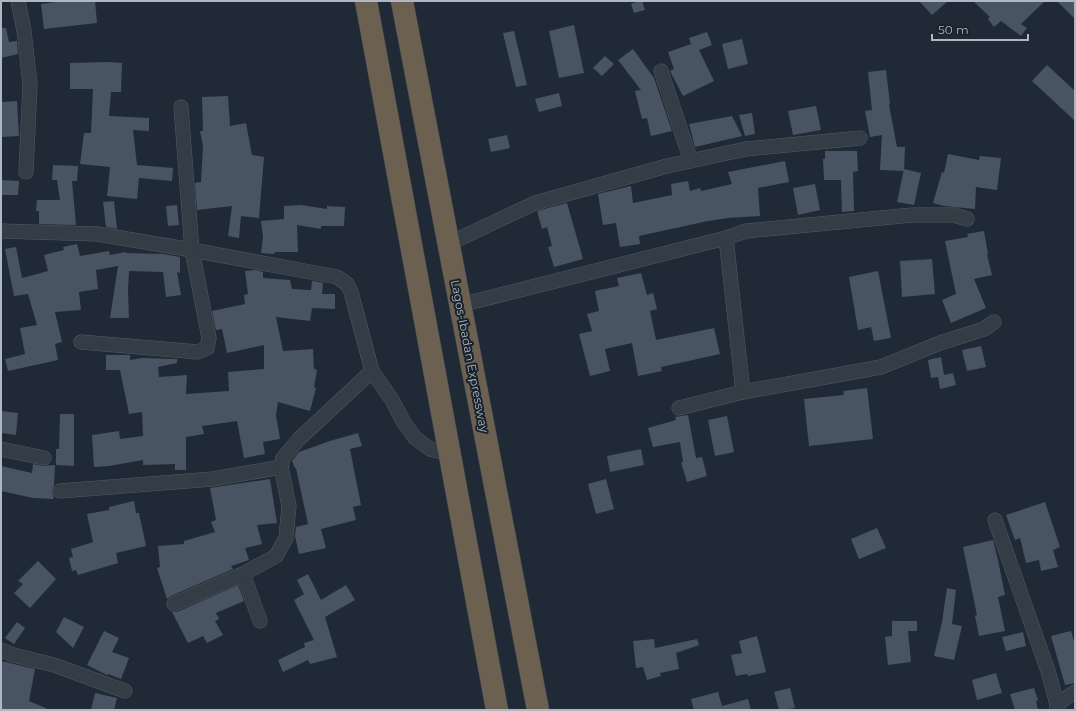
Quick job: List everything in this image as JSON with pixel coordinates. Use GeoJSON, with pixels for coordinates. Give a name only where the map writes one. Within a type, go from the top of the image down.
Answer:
{"type":"FeatureCollection","features":[{"type":"Feature","properties":{"kind":"highway"},"geometry":{"type":"LineString","coordinates":[[366,1],[497,710]]}},
{"type":"Feature","properties":{"kind":"highway","name":"Lagos-Ibadan Expressway"},"geometry":{"type":"LineString","coordinates":[[402,1],[538,710]]}},
{"type":"Feature","properties":{"kind":"street"},"geometry":{"type":"LineString","coordinates":[[18,1],[24,31],[30,84],[26,172]]}},
{"type":"Feature","properties":{"kind":"street"},"geometry":{"type":"LineString","coordinates":[[661,70],[691,161]]}},
{"type":"Feature","properties":{"kind":"street"},"geometry":{"type":"LineString","coordinates":[[81,342],[198,352],[207,348],[210,338],[192,250],[181,107]]}},
{"type":"Feature","properties":{"kind":"street"},"geometry":{"type":"LineString","coordinates":[[448,244],[535,203],[667,166],[746,149],[860,138]]}},
{"type":"Feature","properties":{"kind":"street"},"geometry":{"type":"LineString","coordinates":[[460,305],[726,238],[746,231],[912,215],[954,215],[967,219]]}},
{"type":"Feature","properties":{"kind":"street"},"geometry":{"type":"LineString","coordinates":[[1,230],[97,234],[337,276],[347,284],[351,292],[372,370],[392,400],[403,421],[415,438],[430,449],[450,454]]}},
{"type":"Feature","properties":{"kind":"street"},"geometry":{"type":"LineString","coordinates":[[726,238],[743,392]]}},
{"type":"Feature","properties":{"kind":"street"},"geometry":{"type":"LineString","coordinates":[[679,408],[743,392],[881,367],[940,343],[984,328],[994,322]]}},
{"type":"Feature","properties":{"kind":"street"},"geometry":{"type":"LineString","coordinates":[[174,604],[242,574],[276,556],[286,538],[289,506],[281,467],[283,458],[299,439],[372,370]]}},
{"type":"Feature","properties":{"kind":"street"},"geometry":{"type":"LineString","coordinates":[[1,448],[44,458]]}},
{"type":"Feature","properties":{"kind":"street"},"geometry":{"type":"LineString","coordinates":[[60,491],[213,479],[281,467]]}},
{"type":"Feature","properties":{"kind":"street"},"geometry":{"type":"LineString","coordinates":[[994,520],[1048,671],[1057,707],[1075,692]]}},
{"type":"Feature","properties":{"kind":"street"},"geometry":{"type":"LineString","coordinates":[[242,574],[260,621]]}},
{"type":"Feature","properties":{"kind":"street"},"geometry":{"type":"LineString","coordinates":[[1,650],[13,655],[54,665],[125,691]]}},
{"type":"Feature","properties":{"kind":"building"},"geometry":{"type":"Polygon","coordinates":[[[63,1],[95,1],[97,23],[44,29],[41,4],[63,1]]]}},
{"type":"Feature","properties":{"kind":"building"},"geometry":{"type":"Polygon","coordinates":[[[642,1],[645,10],[634,13],[631,4],[642,1]]]}},
{"type":"Feature","properties":{"kind":"building"},"geometry":{"type":"Polygon","coordinates":[[[919,1],[948,1],[932,15],[919,1]]]}},
{"type":"Feature","properties":{"kind":"building"},"geometry":{"type":"Polygon","coordinates":[[[973,1],[1045,1],[1021,24],[1027,28],[1021,36],[1001,21],[994,27],[988,19],[990,17],[973,1]]]}},
{"type":"Feature","properties":{"kind":"building"},"geometry":{"type":"Polygon","coordinates":[[[1057,1],[1075,1],[1075,19],[1057,1]]]}},
{"type":"Feature","properties":{"kind":"building"},"geometry":{"type":"Polygon","coordinates":[[[574,25],[584,73],[559,78],[549,31],[574,25]]]}},
{"type":"Feature","properties":{"kind":"building"},"geometry":{"type":"Polygon","coordinates":[[[1,28],[6,28],[9,42],[17,41],[18,54],[1,58],[1,28]]]}},
{"type":"Feature","properties":{"kind":"building"},"geometry":{"type":"Polygon","coordinates":[[[514,31],[527,85],[516,87],[503,33],[514,31]]]}},
{"type":"Feature","properties":{"kind":"building"},"geometry":{"type":"Polygon","coordinates":[[[707,32],[712,45],[699,50],[714,81],[683,96],[670,71],[674,69],[668,52],[691,44],[689,38],[707,32]]]}},
{"type":"Feature","properties":{"kind":"building"},"geometry":{"type":"Polygon","coordinates":[[[742,39],[748,64],[728,69],[722,44],[742,39]]]}},
{"type":"Feature","properties":{"kind":"building"},"geometry":{"type":"Polygon","coordinates":[[[633,49],[654,78],[672,131],[651,136],[647,118],[642,119],[635,91],[641,90],[618,60],[633,49]]]}},
{"type":"Feature","properties":{"kind":"building"},"geometry":{"type":"Polygon","coordinates":[[[605,56],[614,64],[602,76],[593,68],[605,56]]]}},
{"type":"Feature","properties":{"kind":"building"},"geometry":{"type":"Polygon","coordinates":[[[70,63],[122,63],[121,92],[111,92],[109,116],[149,118],[149,131],[133,130],[137,165],[173,168],[172,181],[139,178],[137,199],[107,196],[110,167],[80,164],[84,133],[91,133],[93,89],[70,89],[70,63]]]}},
{"type":"Feature","properties":{"kind":"building"},"geometry":{"type":"Polygon","coordinates":[[[1047,65],[1075,91],[1075,121],[1032,81],[1047,65]]]}},
{"type":"Feature","properties":{"kind":"building"},"geometry":{"type":"Polygon","coordinates":[[[886,70],[889,105],[897,147],[905,147],[904,171],[880,170],[882,135],[870,137],[865,111],[872,110],[868,72],[886,70]]]}},
{"type":"Feature","properties":{"kind":"building"},"geometry":{"type":"Polygon","coordinates":[[[559,93],[562,106],[539,112],[535,99],[559,93]]]}},
{"type":"Feature","properties":{"kind":"building"},"geometry":{"type":"Polygon","coordinates":[[[228,96],[230,126],[246,123],[252,155],[264,157],[259,218],[241,216],[239,238],[228,236],[232,206],[197,210],[195,183],[201,182],[203,146],[200,131],[203,131],[202,97],[228,96]]]}},
{"type":"Feature","properties":{"kind":"building"},"geometry":{"type":"Polygon","coordinates":[[[17,101],[19,136],[1,137],[1,102],[17,101]]]}},
{"type":"Feature","properties":{"kind":"building"},"geometry":{"type":"Polygon","coordinates":[[[816,106],[821,130],[793,135],[788,111],[816,106]]]}},
{"type":"Feature","properties":{"kind":"building"},"geometry":{"type":"Polygon","coordinates":[[[752,113],[755,134],[745,136],[739,115],[752,113]]]}},
{"type":"Feature","properties":{"kind":"building"},"geometry":{"type":"Polygon","coordinates":[[[732,116],[742,136],[695,147],[689,124],[732,116]]]}},
{"type":"Feature","properties":{"kind":"building"},"geometry":{"type":"Polygon","coordinates":[[[507,135],[510,148],[491,152],[488,139],[507,135]]]}},
{"type":"Feature","properties":{"kind":"building"},"geometry":{"type":"Polygon","coordinates":[[[825,151],[857,151],[858,171],[853,172],[854,211],[842,212],[841,180],[824,180],[823,159],[825,159],[825,151]]]}},
{"type":"Feature","properties":{"kind":"building"},"geometry":{"type":"Polygon","coordinates":[[[948,154],[979,160],[980,156],[1001,158],[997,190],[976,187],[975,209],[944,206],[933,203],[942,172],[944,173],[948,154]]]}},
{"type":"Feature","properties":{"kind":"building"},"geometry":{"type":"Polygon","coordinates":[[[785,161],[789,182],[758,188],[760,216],[708,221],[639,236],[640,244],[620,247],[616,223],[603,225],[598,194],[631,186],[633,203],[672,195],[671,184],[688,181],[690,191],[700,188],[701,191],[732,184],[728,172],[785,161]]]}},
{"type":"Feature","properties":{"kind":"building"},"geometry":{"type":"Polygon","coordinates":[[[53,165],[78,166],[77,181],[72,181],[76,225],[39,224],[39,211],[36,211],[37,200],[60,200],[57,180],[52,180],[53,165]]]}},
{"type":"Feature","properties":{"kind":"building"},"geometry":{"type":"Polygon","coordinates":[[[904,169],[921,173],[914,205],[897,202],[904,169]]]}},
{"type":"Feature","properties":{"kind":"building"},"geometry":{"type":"Polygon","coordinates":[[[1,180],[19,181],[18,195],[1,195],[1,180]]]}},
{"type":"Feature","properties":{"kind":"building"},"geometry":{"type":"Polygon","coordinates":[[[815,184],[820,210],[798,215],[793,188],[815,184]]]}},
{"type":"Feature","properties":{"kind":"building"},"geometry":{"type":"Polygon","coordinates":[[[114,201],[117,229],[106,227],[103,202],[114,201]]]}},
{"type":"Feature","properties":{"kind":"building"},"geometry":{"type":"Polygon","coordinates":[[[567,203],[583,259],[554,267],[548,247],[552,246],[547,227],[542,229],[537,211],[567,203]]]}},
{"type":"Feature","properties":{"kind":"building"},"geometry":{"type":"Polygon","coordinates":[[[177,205],[179,225],[168,226],[166,206],[177,205]]]}},
{"type":"Feature","properties":{"kind":"building"},"geometry":{"type":"Polygon","coordinates":[[[301,205],[327,209],[327,206],[345,207],[344,226],[321,226],[321,229],[297,225],[298,252],[275,252],[274,254],[261,253],[263,237],[261,221],[284,219],[284,206],[301,205]]]}},
{"type":"Feature","properties":{"kind":"building"},"geometry":{"type":"Polygon","coordinates":[[[984,231],[987,255],[992,275],[974,279],[986,308],[951,323],[942,300],[956,294],[945,241],[968,237],[967,234],[984,231]]]}},
{"type":"Feature","properties":{"kind":"building"},"geometry":{"type":"Polygon","coordinates":[[[77,244],[80,256],[109,251],[110,255],[126,252],[163,254],[180,257],[180,273],[177,272],[181,295],[166,297],[163,272],[129,271],[129,318],[110,318],[118,266],[96,270],[98,289],[79,292],[81,310],[55,312],[62,342],[55,344],[58,360],[8,371],[5,359],[25,354],[20,328],[37,325],[28,294],[14,296],[5,249],[16,247],[22,278],[48,271],[44,255],[64,250],[63,247],[77,244]]]}},
{"type":"Feature","properties":{"kind":"building"},"geometry":{"type":"Polygon","coordinates":[[[932,259],[935,294],[902,297],[900,261],[932,259]]]}},
{"type":"Feature","properties":{"kind":"building"},"geometry":{"type":"Polygon","coordinates":[[[255,270],[263,272],[263,278],[290,280],[292,289],[311,290],[313,281],[323,283],[322,294],[335,294],[335,309],[312,308],[310,321],[276,317],[283,351],[313,349],[314,369],[317,370],[314,387],[316,388],[310,411],[278,402],[276,415],[280,439],[263,442],[265,454],[244,458],[237,421],[202,426],[204,434],[186,437],[186,470],[175,470],[175,464],[143,465],[143,460],[94,467],[92,435],[119,431],[120,439],[143,436],[142,412],[129,414],[120,370],[106,370],[106,355],[130,355],[130,360],[142,358],[177,359],[177,363],[158,367],[159,377],[187,375],[186,394],[229,391],[228,372],[264,369],[264,345],[227,353],[222,329],[216,330],[212,311],[245,304],[244,295],[248,294],[245,271],[255,270]]]}},
{"type":"Feature","properties":{"kind":"building"},"geometry":{"type":"Polygon","coordinates":[[[878,271],[891,338],[874,341],[871,327],[858,330],[849,277],[878,271]]]}},
{"type":"Feature","properties":{"kind":"building"},"geometry":{"type":"Polygon","coordinates":[[[641,273],[647,295],[653,293],[657,309],[650,311],[656,340],[714,328],[720,354],[661,367],[662,371],[638,376],[632,343],[605,349],[610,371],[590,376],[579,334],[592,331],[587,314],[599,311],[595,291],[619,286],[617,278],[641,273]]]}},
{"type":"Feature","properties":{"kind":"building"},"geometry":{"type":"Polygon","coordinates":[[[981,346],[986,367],[967,371],[962,350],[981,346]]]}},
{"type":"Feature","properties":{"kind":"building"},"geometry":{"type":"Polygon","coordinates":[[[941,357],[944,375],[953,373],[956,385],[940,389],[938,377],[931,378],[928,360],[941,357]]]}},
{"type":"Feature","properties":{"kind":"building"},"geometry":{"type":"Polygon","coordinates":[[[867,388],[873,439],[809,446],[804,399],[844,395],[843,391],[867,388]]]}},
{"type":"Feature","properties":{"kind":"building"},"geometry":{"type":"Polygon","coordinates":[[[1,411],[18,413],[16,435],[1,433],[1,411]]]}},
{"type":"Feature","properties":{"kind":"building"},"geometry":{"type":"Polygon","coordinates":[[[60,414],[74,414],[74,466],[56,465],[56,449],[59,449],[60,414]]]}},
{"type":"Feature","properties":{"kind":"building"},"geometry":{"type":"Polygon","coordinates":[[[688,415],[696,458],[702,457],[707,476],[687,482],[681,462],[683,462],[680,442],[653,447],[648,428],[676,420],[675,417],[688,415]]]}},
{"type":"Feature","properties":{"kind":"building"},"geometry":{"type":"Polygon","coordinates":[[[727,416],[734,452],[715,456],[708,420],[727,416]]]}},
{"type":"Feature","properties":{"kind":"building"},"geometry":{"type":"Polygon","coordinates":[[[358,433],[362,446],[350,449],[361,505],[353,507],[356,520],[321,529],[326,548],[299,554],[295,536],[296,527],[308,524],[296,468],[292,461],[299,452],[358,433]]]}},
{"type":"Feature","properties":{"kind":"building"},"geometry":{"type":"Polygon","coordinates":[[[641,449],[644,465],[610,472],[607,456],[641,449]]]}},
{"type":"Feature","properties":{"kind":"building"},"geometry":{"type":"Polygon","coordinates":[[[33,464],[43,466],[55,465],[54,485],[52,491],[54,499],[33,498],[1,491],[1,466],[32,473],[33,464]]]}},
{"type":"Feature","properties":{"kind":"building"},"geometry":{"type":"Polygon","coordinates":[[[270,479],[277,523],[257,525],[262,544],[245,548],[249,560],[231,566],[233,569],[167,599],[157,568],[160,567],[158,546],[184,544],[184,541],[215,532],[211,522],[216,520],[210,488],[270,479]]]}},
{"type":"Feature","properties":{"kind":"building"},"geometry":{"type":"Polygon","coordinates":[[[606,479],[614,509],[596,514],[588,484],[606,479]]]}},
{"type":"Feature","properties":{"kind":"building"},"geometry":{"type":"Polygon","coordinates":[[[134,501],[136,513],[139,513],[146,546],[116,553],[118,563],[78,575],[76,570],[72,571],[69,558],[73,557],[71,549],[93,542],[87,514],[109,510],[109,507],[134,501]]]}},
{"type":"Feature","properties":{"kind":"building"},"geometry":{"type":"Polygon","coordinates":[[[1045,502],[1060,547],[1053,550],[1058,567],[1041,571],[1039,560],[1026,563],[1020,538],[1015,540],[1006,515],[1045,502]]]}},
{"type":"Feature","properties":{"kind":"building"},"geometry":{"type":"Polygon","coordinates":[[[877,528],[886,548],[859,559],[851,539],[877,528]]]}},
{"type":"Feature","properties":{"kind":"building"},"geometry":{"type":"Polygon","coordinates":[[[993,540],[1005,595],[998,597],[1005,631],[979,636],[975,616],[977,615],[963,547],[993,540]]]}},
{"type":"Feature","properties":{"kind":"building"},"geometry":{"type":"Polygon","coordinates":[[[38,561],[56,579],[30,608],[14,593],[23,584],[18,581],[38,561]]]}},
{"type":"Feature","properties":{"kind":"building"},"geometry":{"type":"Polygon","coordinates":[[[308,574],[321,600],[346,585],[355,600],[325,617],[337,657],[310,664],[308,660],[283,672],[278,660],[305,647],[304,643],[314,640],[294,600],[304,594],[297,580],[308,574]]]}},
{"type":"Feature","properties":{"kind":"building"},"geometry":{"type":"Polygon","coordinates":[[[238,585],[244,601],[216,613],[219,619],[215,621],[223,635],[207,643],[203,636],[188,643],[172,612],[177,612],[238,585]]]}},
{"type":"Feature","properties":{"kind":"building"},"geometry":{"type":"Polygon","coordinates":[[[947,588],[956,590],[952,624],[962,626],[954,660],[934,656],[942,622],[947,588]]]}},
{"type":"Feature","properties":{"kind":"building"},"geometry":{"type":"Polygon","coordinates":[[[64,617],[84,627],[73,648],[56,632],[64,617]]]}},
{"type":"Feature","properties":{"kind":"building"},"geometry":{"type":"Polygon","coordinates":[[[892,621],[917,621],[917,631],[908,631],[911,662],[888,665],[885,637],[892,636],[892,621]]]}},
{"type":"Feature","properties":{"kind":"building"},"geometry":{"type":"Polygon","coordinates":[[[17,622],[25,628],[14,644],[5,638],[17,622]]]}},
{"type":"Feature","properties":{"kind":"building"},"geometry":{"type":"Polygon","coordinates":[[[104,631],[119,638],[112,652],[129,658],[121,679],[108,674],[107,675],[87,665],[104,631]]]}},
{"type":"Feature","properties":{"kind":"building"},"geometry":{"type":"Polygon","coordinates":[[[1071,631],[1075,645],[1075,683],[1065,685],[1051,636],[1071,631]]]}},
{"type":"Feature","properties":{"kind":"building"},"geometry":{"type":"Polygon","coordinates":[[[1023,632],[1026,646],[1006,651],[1002,637],[1023,632]]]}},
{"type":"Feature","properties":{"kind":"building"},"geometry":{"type":"Polygon","coordinates":[[[757,636],[766,672],[748,676],[747,674],[736,676],[731,655],[742,653],[739,641],[757,636]]]}},
{"type":"Feature","properties":{"kind":"building"},"geometry":{"type":"Polygon","coordinates":[[[654,639],[655,648],[697,639],[699,645],[676,653],[679,669],[660,673],[661,676],[647,680],[643,667],[636,668],[633,641],[654,639]]]}},
{"type":"Feature","properties":{"kind":"building"},"geometry":{"type":"Polygon","coordinates":[[[1,661],[35,669],[29,701],[50,710],[1,710],[1,661]]]}},
{"type":"Feature","properties":{"kind":"building"},"geometry":{"type":"Polygon","coordinates":[[[996,673],[1002,693],[977,700],[972,680],[996,673]]]}},
{"type":"Feature","properties":{"kind":"building"},"geometry":{"type":"Polygon","coordinates":[[[790,688],[795,708],[779,710],[774,692],[790,688]]]}},
{"type":"Feature","properties":{"kind":"building"},"geometry":{"type":"Polygon","coordinates":[[[1034,688],[1038,700],[1036,701],[1038,710],[1015,710],[1010,694],[1034,688]]]}},
{"type":"Feature","properties":{"kind":"building"},"geometry":{"type":"Polygon","coordinates":[[[718,692],[722,706],[748,699],[751,710],[694,710],[691,699],[718,692]]]}},
{"type":"Feature","properties":{"kind":"building"},"geometry":{"type":"Polygon","coordinates":[[[95,693],[117,698],[114,710],[91,710],[95,693]]]}}]}
